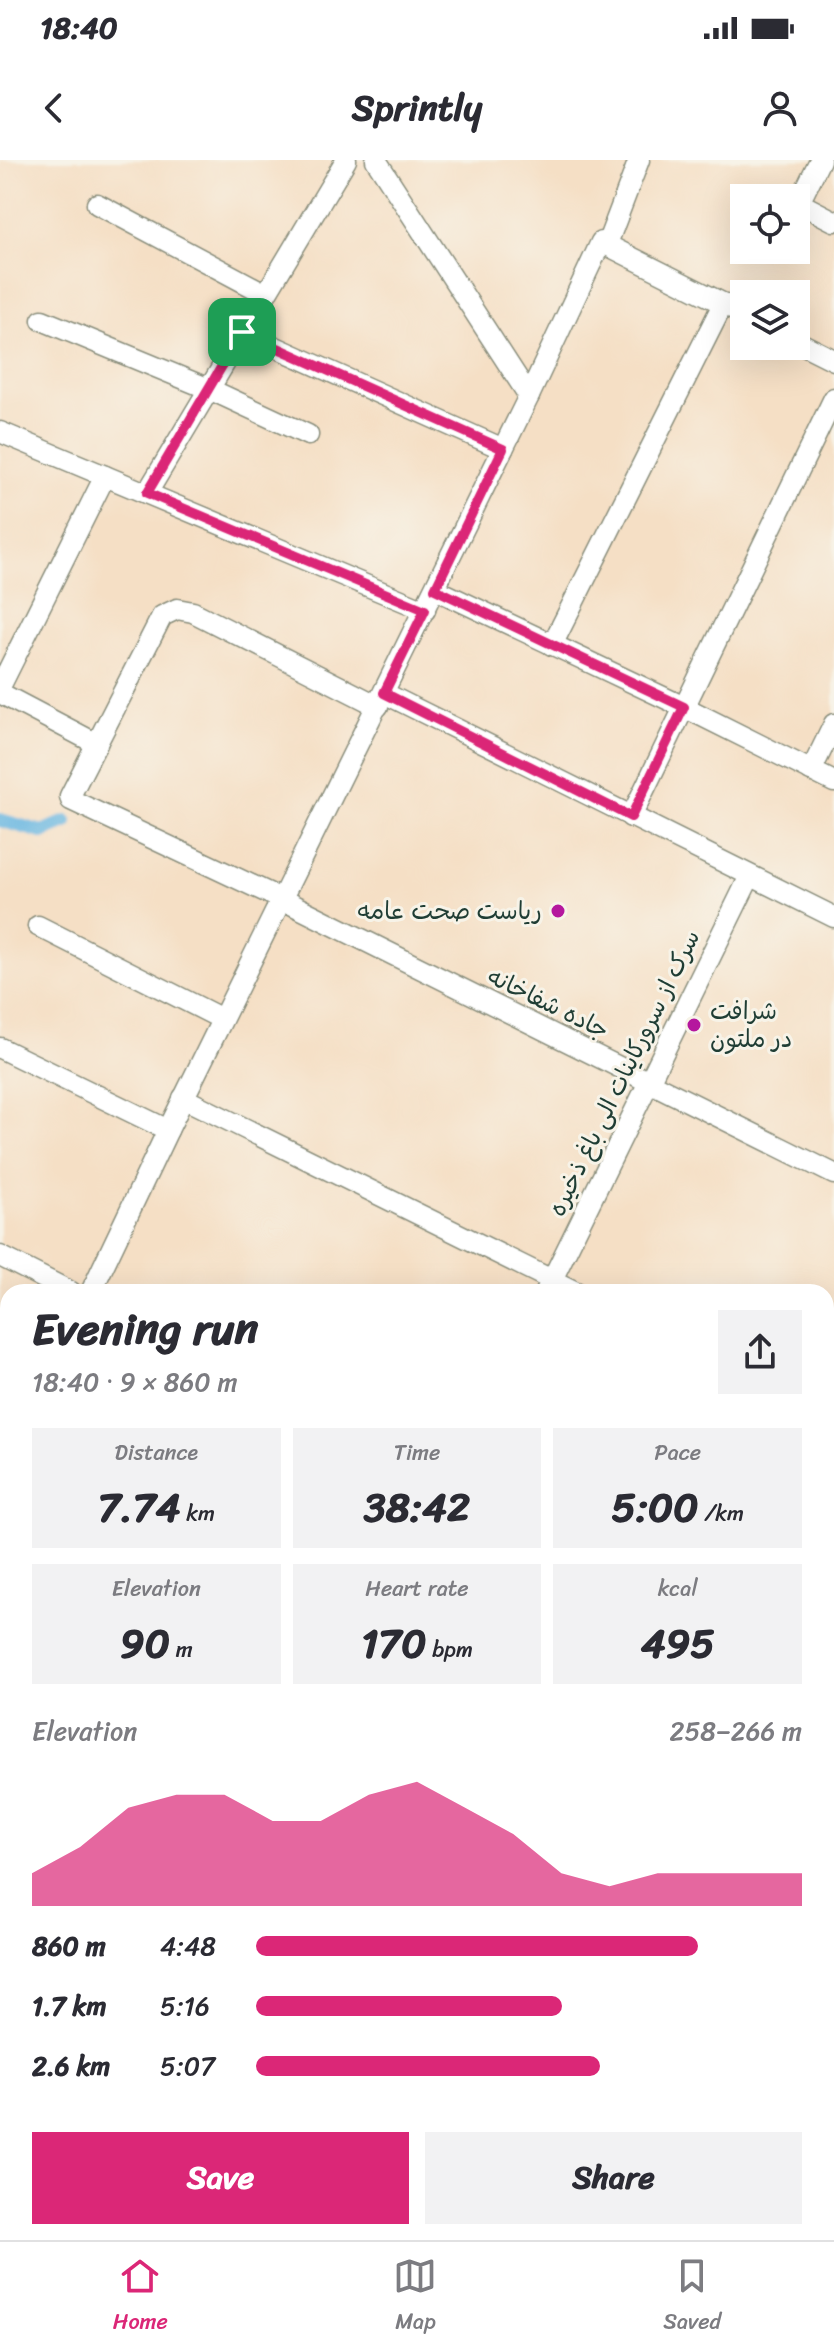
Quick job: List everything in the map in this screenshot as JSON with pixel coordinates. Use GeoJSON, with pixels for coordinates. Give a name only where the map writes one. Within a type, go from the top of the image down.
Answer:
{"type":"FeatureCollection","features":[{"type":"Feature","properties":{"kind":"street"},"geometry":{"type":"LineString","coordinates":[[147,493],[346,160]]}},
{"type":"Feature","properties":{"kind":"street"},"geometry":{"type":"LineString","coordinates":[[376,160],[529,396]]}},
{"type":"Feature","properties":{"kind":"street"},"geometry":{"type":"LineString","coordinates":[[607,244],[639,160]]}},
{"type":"Feature","properties":{"kind":"street"},"geometry":{"type":"LineString","coordinates":[[820,160],[799,203],[834,221]]}},
{"type":"Feature","properties":{"kind":"street"},"geometry":{"type":"LineString","coordinates":[[97,204],[266,294]]}},
{"type":"Feature","properties":{"kind":"street"},"geometry":{"type":"LineString","coordinates":[[95,1284],[183,1098],[529,396],[601,242],[730,307]]}},
{"type":"Feature","properties":{"kind":"street"},"geometry":{"type":"LineString","coordinates":[[552,645],[723,304]]}},
{"type":"Feature","properties":{"kind":"street"},"geometry":{"type":"LineString","coordinates":[[42,320],[209,389],[308,435]]}},
{"type":"Feature","properties":{"kind":"street"},"geometry":{"type":"LineString","coordinates":[[242,332],[503,449]]}},
{"type":"Feature","properties":{"kind":"street"},"geometry":{"type":"LineString","coordinates":[[810,348],[834,360]]}},
{"type":"Feature","properties":{"kind":"street"},"geometry":{"type":"LineString","coordinates":[[631,817],[834,398]]}},
{"type":"Feature","properties":{"kind":"street"},"geometry":{"type":"LineString","coordinates":[[0,432],[425,610]]}},
{"type":"Feature","properties":{"kind":"street"},"geometry":{"type":"LineString","coordinates":[[105,476],[0,690],[97,744],[162,616],[177,609],[193,612],[631,817],[834,917]]}},
{"type":"Feature","properties":{"kind":"street"},"geometry":{"type":"LineString","coordinates":[[435,589],[834,782]]}},
{"type":"Feature","properties":{"kind":"street"},"geometry":{"type":"LineString","coordinates":[[811,771],[834,724]]}},
{"type":"Feature","properties":{"kind":"street","name":"جاده شفاخانه"},"geometry":{"type":"LineString","coordinates":[[97,744],[70,796],[73,803],[281,899],[834,1174]]}},
{"type":"Feature","properties":{"kind":"street","name":"سرک از سرورکاینات الی باغ ذخیره"},"geometry":{"type":"LineString","coordinates":[[550,1284],[750,876]]}},
{"type":"Feature","properties":{"kind":"street"},"geometry":{"type":"LineString","coordinates":[[38,926],[222,1019]]}},
{"type":"Feature","properties":{"kind":"street"},"geometry":{"type":"LineString","coordinates":[[0,1048],[168,1130]]}},
{"type":"Feature","properties":{"kind":"street"},"geometry":{"type":"LineString","coordinates":[[183,1098],[545,1284]]}},
{"type":"Feature","properties":{"kind":"street"},"geometry":{"type":"LineString","coordinates":[[0,1256],[55,1284]]}},
{"type":"Feature","properties":{"kind":"waterway"},"geometry":{"type":"LineString","coordinates":[[0,820],[42,832],[66,822]]}},
{"type":"Feature","properties":{"kind":"place","name":"ریاست صحت عامه"},"geometry":{"type":"Point","coordinates":[558,911]}},
{"type":"Feature","properties":{"kind":"place","name":"شرافت در ملتون"},"geometry":{"type":"Point","coordinates":[694,1025]}},
{"type":"Feature","properties":{"kind":"route"},"geometry":{"type":"LineString","coordinates":[[242,332],[503,449],[435,589],[684,707],[631,817],[384,693],[425,610],[147,493],[242,332]]}}]}
